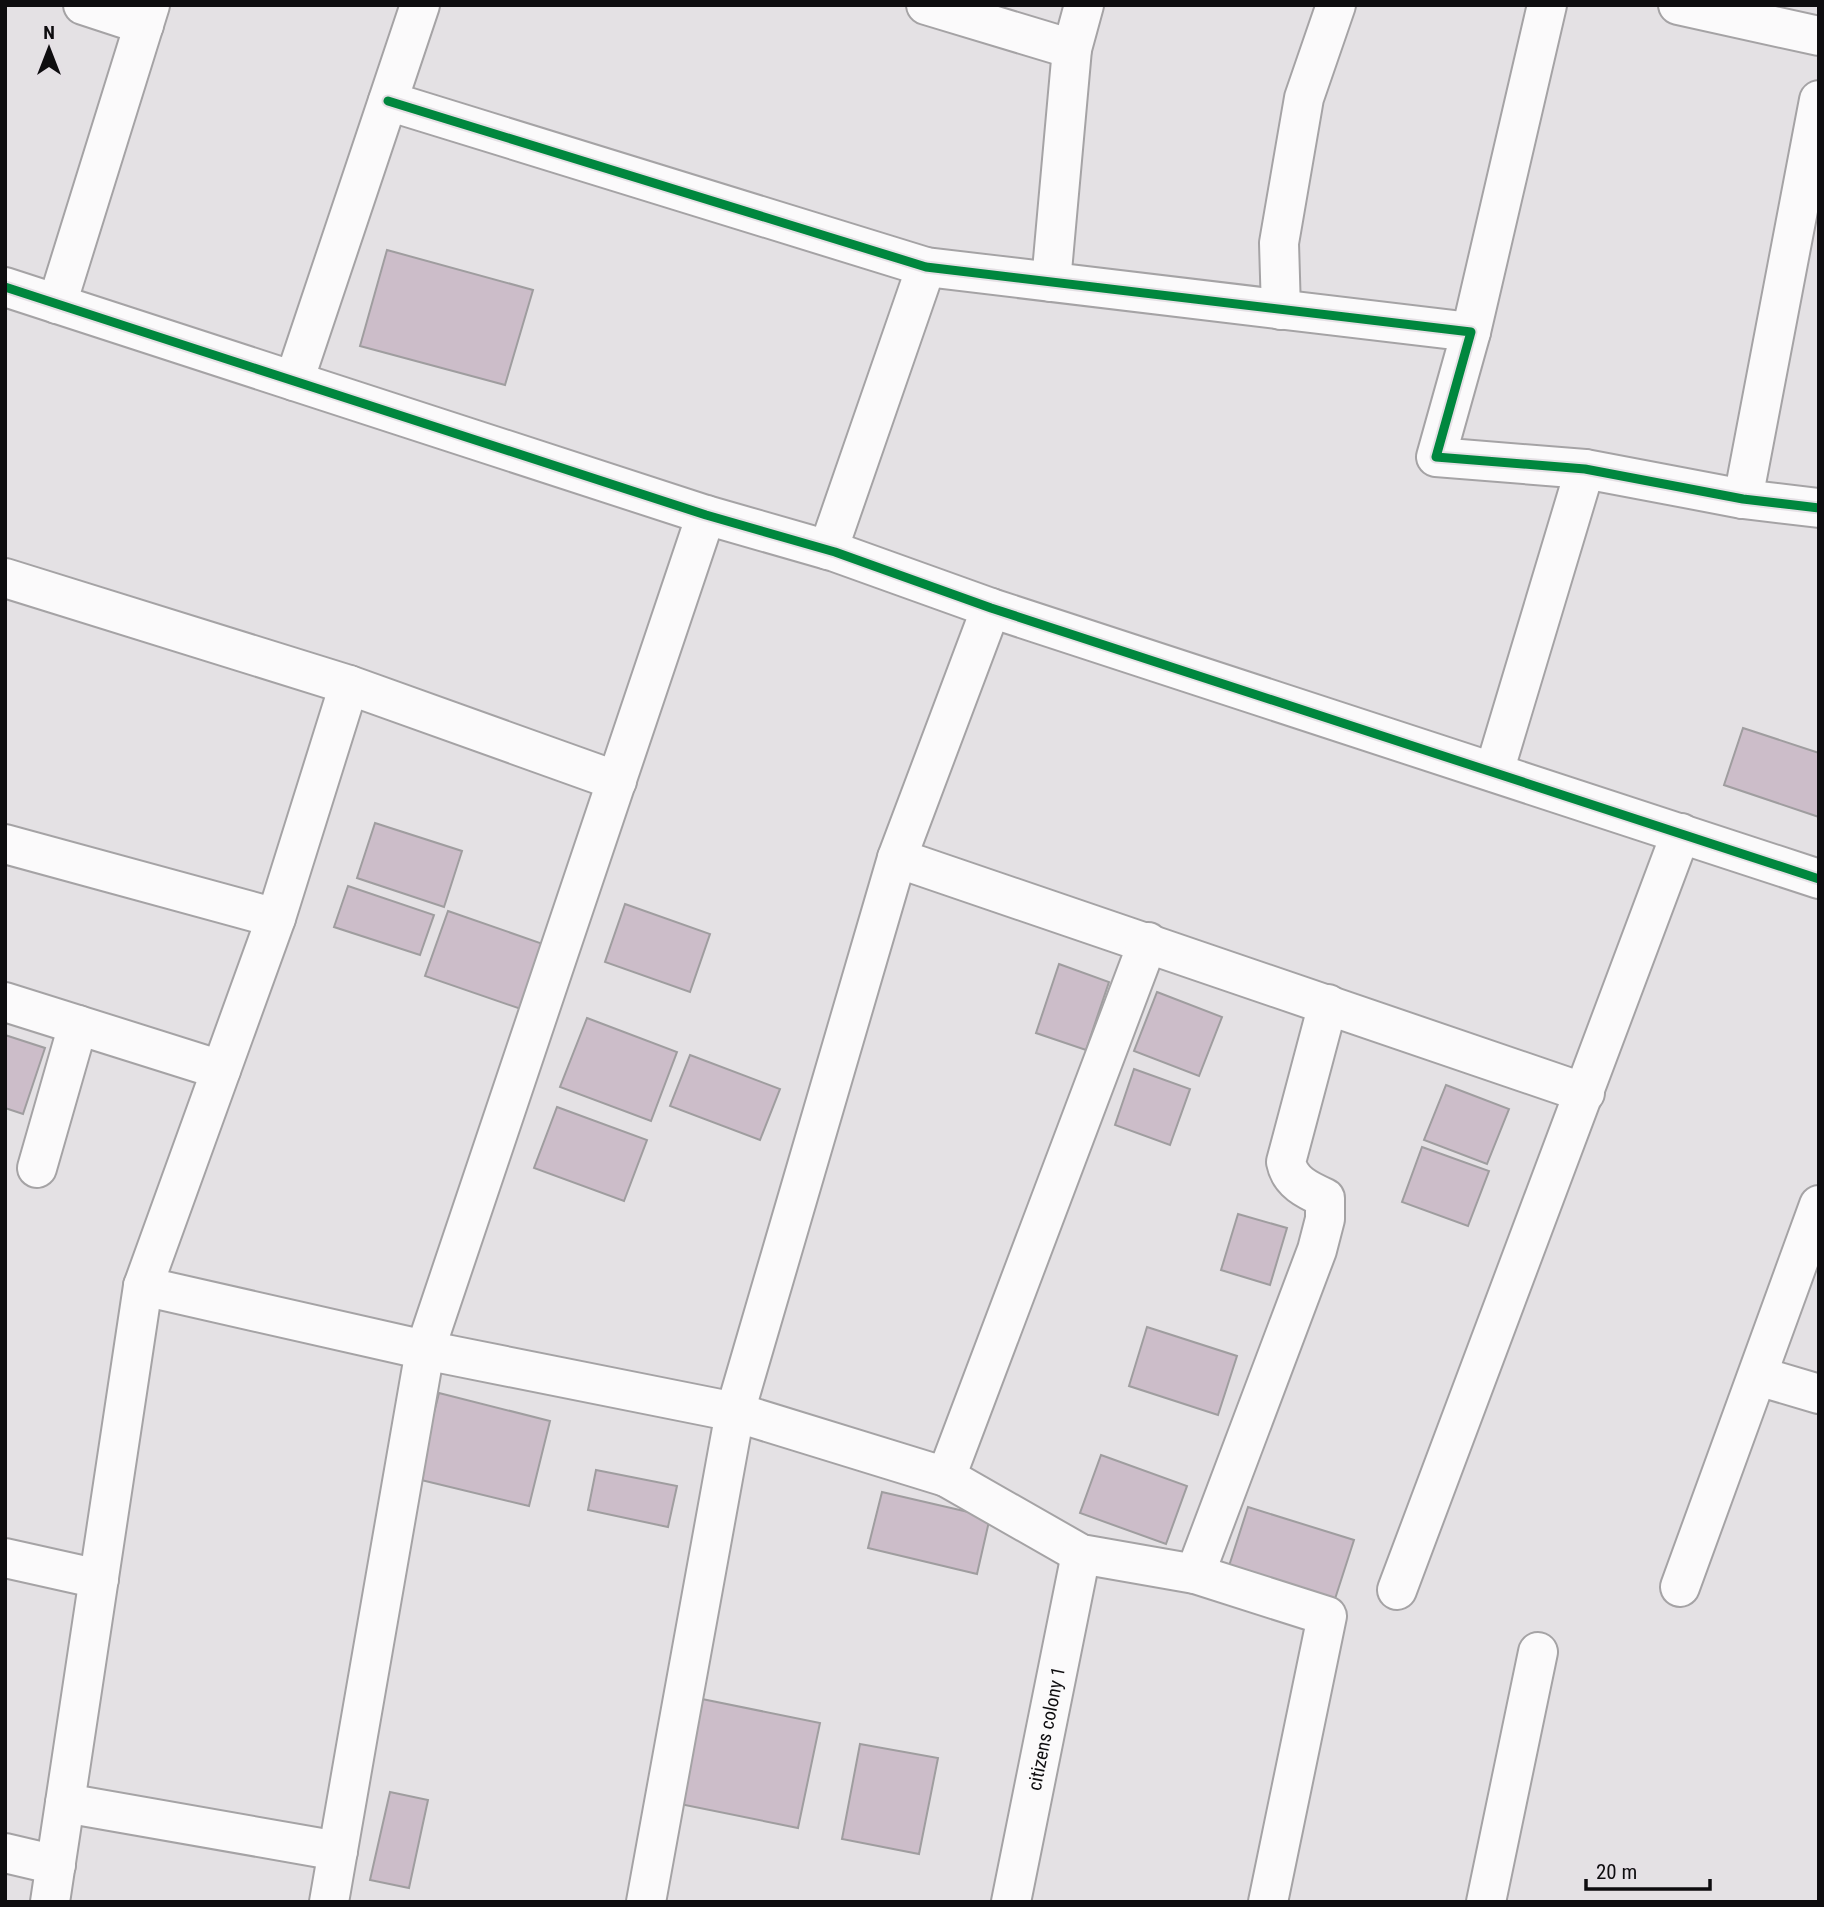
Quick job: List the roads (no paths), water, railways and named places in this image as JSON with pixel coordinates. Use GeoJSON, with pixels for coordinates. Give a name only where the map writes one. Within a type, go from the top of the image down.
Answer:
{"type":"FeatureCollection","features":[{"type":"Feature","properties":{"kind":"street"},"geometry":{"type":"LineString","coordinates":[[57,304],[147,15],[83,5]]}},
{"type":"Feature","properties":{"kind":"street"},"geometry":{"type":"LineString","coordinates":[[294,381],[420,5]]}},
{"type":"Feature","properties":{"kind":"street"},"geometry":{"type":"LineString","coordinates":[[926,5],[1072,49]]}},
{"type":"Feature","properties":{"kind":"street"},"geometry":{"type":"LineString","coordinates":[[1051,282],[1072,49],[1083,5]]}},
{"type":"Feature","properties":{"kind":"street"},"geometry":{"type":"LineString","coordinates":[[1281,310],[1279,243],[1304,98],[1336,5]]}},
{"type":"Feature","properties":{"kind":"street"},"geometry":{"type":"LineString","coordinates":[[1546,5],[1471,332],[1436,457],[1585,469],[1743,499],[1819,508]]}},
{"type":"Feature","properties":{"kind":"street"},"geometry":{"type":"LineString","coordinates":[[1678,5],[1819,37]]}},
{"type":"Feature","properties":{"kind":"street"},"geometry":{"type":"LineString","coordinates":[[1743,499],[1819,100]]}},
{"type":"Feature","properties":{"kind":"street"},"geometry":{"type":"LineString","coordinates":[[388,101],[926,267],[1471,332]]}},
{"type":"Feature","properties":{"kind":"street"},"geometry":{"type":"LineString","coordinates":[[828,550],[926,267]]}},
{"type":"Feature","properties":{"kind":"street"},"geometry":{"type":"LineString","coordinates":[[5,287],[706,515],[828,550],[992,608],[1819,879]]}},
{"type":"Feature","properties":{"kind":"street"},"geometry":{"type":"LineString","coordinates":[[1494,772],[1585,469]]}},
{"type":"Feature","properties":{"kind":"street"},"geometry":{"type":"LineString","coordinates":[[329,1902],[425,1350],[706,515]]}},
{"type":"Feature","properties":{"kind":"street"},"geometry":{"type":"LineString","coordinates":[[5,578],[349,685],[617,781]]}},
{"type":"Feature","properties":{"kind":"street"},"geometry":{"type":"LineString","coordinates":[[646,1902],[735,1412],[897,858],[992,608]]}},
{"type":"Feature","properties":{"kind":"street"},"geometry":{"type":"LineString","coordinates":[[5,1853],[53,1883],[143,1286],[276,918],[349,685]]}},
{"type":"Feature","properties":{"kind":"street"},"geometry":{"type":"LineString","coordinates":[[1397,1590],[1681,833]]}},
{"type":"Feature","properties":{"kind":"street"},"geometry":{"type":"LineString","coordinates":[[5,844],[276,918]]}},
{"type":"Feature","properties":{"kind":"street"},"geometry":{"type":"LineString","coordinates":[[897,858],[1585,1093]]}},
{"type":"Feature","properties":{"kind":"street"},"geometry":{"type":"LineString","coordinates":[[946,1477],[1148,942]]}},
{"type":"Feature","properties":{"kind":"street"},"geometry":{"type":"LineString","coordinates":[[5,1002],[221,1070]]}},
{"type":"Feature","properties":{"kind":"street"},"geometry":{"type":"LineString","coordinates":[[1195,1574],[1317,1250],[1325,1219],[1325,1198],[1303,1187],[1288,1172],[1286,1162],[1328,1004]]}},
{"type":"Feature","properties":{"kind":"street"},"geometry":{"type":"LineString","coordinates":[[37,1168],[78,1024]]}},
{"type":"Feature","properties":{"kind":"street"},"geometry":{"type":"LineString","coordinates":[[1680,1587],[1819,1205]]}},
{"type":"Feature","properties":{"kind":"street"},"geometry":{"type":"LineString","coordinates":[[143,1286],[425,1350],[735,1412],[946,1477],[1081,1555],[1195,1574],[1327,1616],[1268,1902]]}},
{"type":"Feature","properties":{"kind":"street"},"geometry":{"type":"LineString","coordinates":[[1758,1376],[1819,1394]]}},
{"type":"Feature","properties":{"kind":"street","name":"citizens colony 1"},"geometry":{"type":"LineString","coordinates":[[1011,1902],[1081,1555]]}},
{"type":"Feature","properties":{"kind":"street"},"geometry":{"type":"LineString","coordinates":[[5,1558],[99,1579]]}},
{"type":"Feature","properties":{"kind":"street"},"geometry":{"type":"LineString","coordinates":[[1486,1902],[1538,1653]]}},
{"type":"Feature","properties":{"kind":"street"},"geometry":{"type":"LineString","coordinates":[[65,1803],[338,1850]]}}]}
